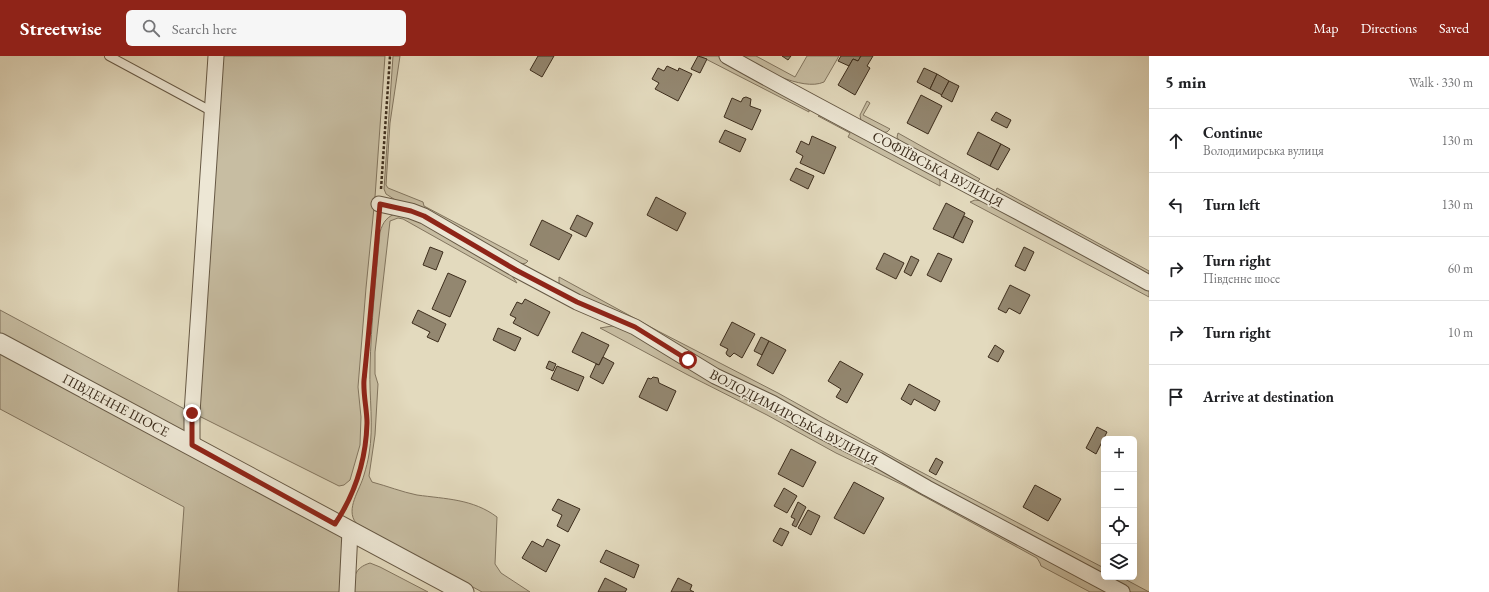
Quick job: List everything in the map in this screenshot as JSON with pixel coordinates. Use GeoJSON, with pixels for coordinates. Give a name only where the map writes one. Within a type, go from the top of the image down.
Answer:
{"type":"FeatureCollection","features":[{"type":"Feature","properties":{"kind":"street"},"geometry":{"type":"LineString","coordinates":[[192,445],[193,397],[216,56]]}},
{"type":"Feature","properties":{"kind":"street","name":"СОФІЇВСЬКА ВУЛИЦЯ"},"geometry":{"type":"LineString","coordinates":[[727,56],[1072,240],[1149,283]]}},
{"type":"Feature","properties":{"kind":"street","name":"ВОЛОДИМИРСЬКА ВУЛИЦЯ"},"geometry":{"type":"LineString","coordinates":[[380,204],[411,211],[424,216],[516,270],[577,302],[635,327],[715,376],[772,403],[1122,592]]}},
{"type":"Feature","properties":{"kind":"street","name":"ПІВДЕННЕ ШОСЕ"},"geometry":{"type":"LineString","coordinates":[[0,343],[464,592]]}},
{"type":"Feature","properties":{"kind":"street"},"geometry":{"type":"LineString","coordinates":[[343,527],[347,592]]}},
{"type":"Feature","properties":{"kind":"lane"},"geometry":{"type":"LineString","coordinates":[[109,56],[213,112]]}},
{"type":"Feature","properties":{"kind":"path"},"geometry":{"type":"LineString","coordinates":[[343,527],[349,501],[357,480],[364,452],[367,422],[364,390],[380,204],[390,56]]}},
{"type":"Feature","properties":{"kind":"shaded area"},"geometry":{"type":"Polygon","coordinates":[[[216,56],[385,56],[375,197],[358,387],[361,417],[360,445],[350,480],[344,485],[339,486],[193,413],[192,445],[350,531],[347,592],[178,592],[184,507],[0,409],[0,310],[192,413],[216,56]]]}},
{"type":"Feature","properties":{"kind":"shaded area"},"geometry":{"type":"Polygon","coordinates":[[[393,56],[400,56],[390,123],[386,185],[388,188],[423,202],[424,206],[528,261],[526,263],[522,264],[506,259],[386,194],[384,189],[393,56]]]}},
{"type":"Feature","properties":{"kind":"shaded area"},"geometry":{"type":"Polygon","coordinates":[[[700,56],[720,56],[809,108],[809,112],[700,56]]]}},
{"type":"Feature","properties":{"kind":"shaded area"},"geometry":{"type":"Polygon","coordinates":[[[738,56],[756,56],[795,77],[807,56],[839,56],[824,82],[804,84],[768,72],[738,56]]]}},
{"type":"Feature","properties":{"kind":"shaded area"},"geometry":{"type":"Polygon","coordinates":[[[867,101],[870,103],[863,115],[890,129],[887,132],[880,133],[861,121],[860,115],[867,101]]]}},
{"type":"Feature","properties":{"kind":"shaded area"},"geometry":{"type":"Polygon","coordinates":[[[818,116],[821,116],[938,177],[940,186],[848,137],[850,133],[818,116]]]}},
{"type":"Feature","properties":{"kind":"shaded area"},"geometry":{"type":"Polygon","coordinates":[[[898,133],[980,179],[976,183],[900,143],[897,137],[898,133]]]}},
{"type":"Feature","properties":{"kind":"shaded area"},"geometry":{"type":"Polygon","coordinates":[[[997,188],[1149,271],[1149,278],[999,195],[996,191],[997,188]]]}},
{"type":"Feature","properties":{"kind":"shaded area"},"geometry":{"type":"Polygon","coordinates":[[[975,200],[982,201],[1149,289],[1149,297],[970,202],[975,200]]]}},
{"type":"Feature","properties":{"kind":"shaded area"},"geometry":{"type":"Polygon","coordinates":[[[398,213],[407,214],[510,273],[517,283],[403,219],[398,218],[390,221],[375,352],[375,374],[378,384],[375,435],[369,476],[372,482],[417,495],[469,503],[488,511],[497,517],[495,564],[501,573],[530,592],[482,592],[356,523],[353,518],[352,512],[354,499],[364,475],[370,443],[371,352],[380,232],[386,220],[398,213]]]}},
{"type":"Feature","properties":{"kind":"shaded area"},"geometry":{"type":"Polygon","coordinates":[[[559,277],[658,331],[778,393],[902,462],[1101,566],[1101,576],[570,293],[559,284],[559,277]]]}},
{"type":"Feature","properties":{"kind":"shaded area"},"geometry":{"type":"Polygon","coordinates":[[[612,326],[627,329],[754,400],[1111,592],[1090,592],[1041,566],[1037,558],[905,486],[836,453],[767,415],[600,328],[612,326]]]}},
{"type":"Feature","properties":{"kind":"shaded area"},"geometry":{"type":"Polygon","coordinates":[[[370,563],[428,592],[352,592],[354,578],[358,570],[370,563]]]}},
{"type":"Feature","properties":{"kind":"shaded area"},"geometry":{"type":"Polygon","coordinates":[[[1108,580],[1127,580],[1149,592],[1131,592],[1108,580]]]}},
{"type":"Feature","properties":{"kind":"building"},"geometry":{"type":"Polygon","coordinates":[[[538,56],[554,56],[542,77],[530,70],[538,56]]]}},
{"type":"Feature","properties":{"kind":"building"},"geometry":{"type":"Polygon","coordinates":[[[698,56],[707,59],[700,73],[691,69],[698,56]]]}},
{"type":"Feature","properties":{"kind":"building"},"geometry":{"type":"Polygon","coordinates":[[[782,56],[791,56],[788,60],[782,56]]]}},
{"type":"Feature","properties":{"kind":"building"},"geometry":{"type":"Polygon","coordinates":[[[841,56],[861,56],[858,61],[853,59],[849,66],[838,61],[841,56]]]}},
{"type":"Feature","properties":{"kind":"building"},"geometry":{"type":"Polygon","coordinates":[[[861,56],[873,56],[867,66],[870,68],[855,95],[838,85],[853,59],[858,61],[861,56]]]}},
{"type":"Feature","properties":{"kind":"building"},"geometry":{"type":"Polygon","coordinates":[[[667,66],[678,71],[679,68],[692,74],[678,101],[655,89],[659,83],[652,79],[658,68],[664,71],[667,66]]]}},
{"type":"Feature","properties":{"kind":"building"},"geometry":{"type":"Polygon","coordinates":[[[924,68],[937,74],[930,89],[917,82],[924,68]]]}},
{"type":"Feature","properties":{"kind":"building"},"geometry":{"type":"Polygon","coordinates":[[[937,74],[949,81],[942,95],[930,89],[937,74]]]}},
{"type":"Feature","properties":{"kind":"building"},"geometry":{"type":"Polygon","coordinates":[[[949,81],[959,86],[952,102],[941,96],[949,81]]]}},
{"type":"Feature","properties":{"kind":"building"},"geometry":{"type":"Polygon","coordinates":[[[921,95],[942,106],[928,134],[907,123],[921,95]]]}},
{"type":"Feature","properties":{"kind":"building"},"geometry":{"type":"Polygon","coordinates":[[[746,97],[751,99],[750,106],[761,110],[752,130],[724,117],[732,98],[741,102],[743,98],[746,97]]]}},
{"type":"Feature","properties":{"kind":"building"},"geometry":{"type":"Polygon","coordinates":[[[996,112],[1011,120],[1007,128],[991,120],[996,112]]]}},
{"type":"Feature","properties":{"kind":"building"},"geometry":{"type":"Polygon","coordinates":[[[725,130],[746,139],[740,152],[719,142],[725,130]]]}},
{"type":"Feature","properties":{"kind":"building"},"geometry":{"type":"Polygon","coordinates":[[[978,132],[1001,144],[990,166],[967,154],[978,132]]]}},
{"type":"Feature","properties":{"kind":"building"},"geometry":{"type":"Polygon","coordinates":[[[812,136],[836,147],[824,174],[800,163],[803,156],[796,152],[801,141],[809,145],[812,136]]]}},
{"type":"Feature","properties":{"kind":"building"},"geometry":{"type":"Polygon","coordinates":[[[1001,144],[1010,149],[998,170],[990,166],[1001,144]]]}},
{"type":"Feature","properties":{"kind":"building"},"geometry":{"type":"Polygon","coordinates":[[[796,168],[814,176],[808,189],[790,180],[796,168]]]}},
{"type":"Feature","properties":{"kind":"building"},"geometry":{"type":"Polygon","coordinates":[[[656,197],[686,213],[677,231],[647,215],[656,197]]]}},
{"type":"Feature","properties":{"kind":"building"},"geometry":{"type":"Polygon","coordinates":[[[946,203],[965,213],[953,238],[933,229],[946,203]]]}},
{"type":"Feature","properties":{"kind":"building"},"geometry":{"type":"Polygon","coordinates":[[[577,215],[593,223],[586,237],[570,229],[577,215]]]}},
{"type":"Feature","properties":{"kind":"building"},"geometry":{"type":"Polygon","coordinates":[[[964,216],[973,221],[963,243],[953,238],[964,216]]]}},
{"type":"Feature","properties":{"kind":"building"},"geometry":{"type":"Polygon","coordinates":[[[542,220],[572,235],[559,260],[530,245],[542,220]]]}},
{"type":"Feature","properties":{"kind":"building"},"geometry":{"type":"Polygon","coordinates":[[[430,247],[443,252],[436,270],[423,265],[430,247]]]}},
{"type":"Feature","properties":{"kind":"building"},"geometry":{"type":"Polygon","coordinates":[[[1024,247],[1034,252],[1025,271],[1015,266],[1024,247]]]}},
{"type":"Feature","properties":{"kind":"building"},"geometry":{"type":"Polygon","coordinates":[[[884,253],[904,263],[896,279],[876,269],[884,253]]]}},
{"type":"Feature","properties":{"kind":"building"},"geometry":{"type":"Polygon","coordinates":[[[938,253],[952,259],[941,282],[927,275],[938,253]]]}},
{"type":"Feature","properties":{"kind":"building"},"geometry":{"type":"Polygon","coordinates":[[[911,256],[919,260],[911,276],[904,272],[911,256]]]}},
{"type":"Feature","properties":{"kind":"building"},"geometry":{"type":"Polygon","coordinates":[[[448,273],[466,281],[450,317],[432,309],[448,273]]]}},
{"type":"Feature","properties":{"kind":"building"},"geometry":{"type":"Polygon","coordinates":[[[1010,285],[1030,295],[1020,314],[1009,308],[1006,313],[998,309],[1010,285]]]}},
{"type":"Feature","properties":{"kind":"building"},"geometry":{"type":"Polygon","coordinates":[[[525,299],[550,312],[538,336],[513,323],[516,318],[510,315],[517,302],[522,304],[525,299]]]}},
{"type":"Feature","properties":{"kind":"building"},"geometry":{"type":"Polygon","coordinates":[[[418,310],[446,324],[438,342],[427,337],[430,332],[412,323],[418,310]]]}},
{"type":"Feature","properties":{"kind":"building"},"geometry":{"type":"Polygon","coordinates":[[[732,322],[755,334],[742,358],[734,353],[730,357],[726,353],[728,349],[720,345],[732,322]]]}},
{"type":"Feature","properties":{"kind":"building"},"geometry":{"type":"Polygon","coordinates":[[[498,328],[521,338],[515,351],[493,340],[498,328]]]}},
{"type":"Feature","properties":{"kind":"building"},"geometry":{"type":"Polygon","coordinates":[[[582,332],[609,345],[599,365],[572,352],[582,332]]]}},
{"type":"Feature","properties":{"kind":"building"},"geometry":{"type":"Polygon","coordinates":[[[761,337],[769,341],[762,355],[754,351],[761,337]]]}},
{"type":"Feature","properties":{"kind":"building"},"geometry":{"type":"Polygon","coordinates":[[[769,341],[786,350],[773,374],[757,365],[769,341]]]}},
{"type":"Feature","properties":{"kind":"building"},"geometry":{"type":"Polygon","coordinates":[[[995,345],[1004,351],[998,362],[988,357],[995,345]]]}},
{"type":"Feature","properties":{"kind":"building"},"geometry":{"type":"Polygon","coordinates":[[[603,357],[614,363],[603,384],[590,377],[596,364],[599,365],[603,357]]]}},
{"type":"Feature","properties":{"kind":"building"},"geometry":{"type":"Polygon","coordinates":[[[549,361],[556,364],[553,371],[546,368],[549,361]]]}},
{"type":"Feature","properties":{"kind":"building"},"geometry":{"type":"Polygon","coordinates":[[[840,361],[863,374],[847,403],[836,397],[841,389],[828,381],[840,361]]]}},
{"type":"Feature","properties":{"kind":"building"},"geometry":{"type":"Polygon","coordinates":[[[557,366],[584,377],[578,391],[551,379],[557,366]]]}},
{"type":"Feature","properties":{"kind":"building"},"geometry":{"type":"Polygon","coordinates":[[[653,377],[658,378],[659,383],[676,391],[667,411],[639,397],[648,378],[651,379],[653,377]]]}},
{"type":"Feature","properties":{"kind":"building"},"geometry":{"type":"Polygon","coordinates":[[[909,384],[940,401],[935,411],[914,399],[911,405],[901,399],[909,384]]]}},
{"type":"Feature","properties":{"kind":"building"},"geometry":{"type":"Polygon","coordinates":[[[1097,427],[1107,432],[1105,436],[1101,436],[1101,444],[1096,454],[1086,448],[1097,427]]]}},
{"type":"Feature","properties":{"kind":"building"},"geometry":{"type":"Polygon","coordinates":[[[791,449],[816,462],[803,487],[778,474],[791,449]]]}},
{"type":"Feature","properties":{"kind":"building"},"geometry":{"type":"Polygon","coordinates":[[[936,458],[943,462],[936,475],[929,471],[936,458]]]}},
{"type":"Feature","properties":{"kind":"building"},"geometry":{"type":"Polygon","coordinates":[[[854,482],[884,498],[864,534],[834,518],[854,482]]]}},
{"type":"Feature","properties":{"kind":"building"},"geometry":{"type":"Polygon","coordinates":[[[1035,485],[1061,499],[1048,521],[1023,507],[1035,485]]]}},
{"type":"Feature","properties":{"kind":"building"},"geometry":{"type":"Polygon","coordinates":[[[784,488],[797,496],[787,513],[774,506],[784,488]]]}},
{"type":"Feature","properties":{"kind":"building"},"geometry":{"type":"Polygon","coordinates":[[[558,499],[580,509],[568,532],[557,526],[562,515],[552,510],[558,499]]]}},
{"type":"Feature","properties":{"kind":"building"},"geometry":{"type":"Polygon","coordinates":[[[798,502],[806,507],[796,527],[792,525],[795,519],[791,517],[798,502]]]}},
{"type":"Feature","properties":{"kind":"building"},"geometry":{"type":"Polygon","coordinates":[[[808,510],[820,516],[811,535],[798,528],[808,510]]]}},
{"type":"Feature","properties":{"kind":"building"},"geometry":{"type":"Polygon","coordinates":[[[780,528],[789,532],[782,546],[773,541],[780,528]]]}},
{"type":"Feature","properties":{"kind":"building"},"geometry":{"type":"Polygon","coordinates":[[[547,539],[560,545],[546,572],[522,558],[532,541],[543,547],[547,539]]]}},
{"type":"Feature","properties":{"kind":"building"},"geometry":{"type":"Polygon","coordinates":[[[606,550],[639,565],[634,578],[600,562],[606,550]]]}},
{"type":"Feature","properties":{"kind":"building"},"geometry":{"type":"Polygon","coordinates":[[[605,578],[627,589],[625,592],[598,592],[605,578]]]}},
{"type":"Feature","properties":{"kind":"building"},"geometry":{"type":"Polygon","coordinates":[[[678,578],[692,585],[690,590],[694,592],[671,592],[678,578]]]}},
{"type":"Feature","properties":{"kind":"route"},"geometry":{"type":"LineString","coordinates":[[192,413],[192,445],[335,524],[346,508],[357,480],[364,452],[367,422],[364,390],[380,204],[411,211],[424,216],[516,270],[577,302],[635,327],[688,360]]}}]}
